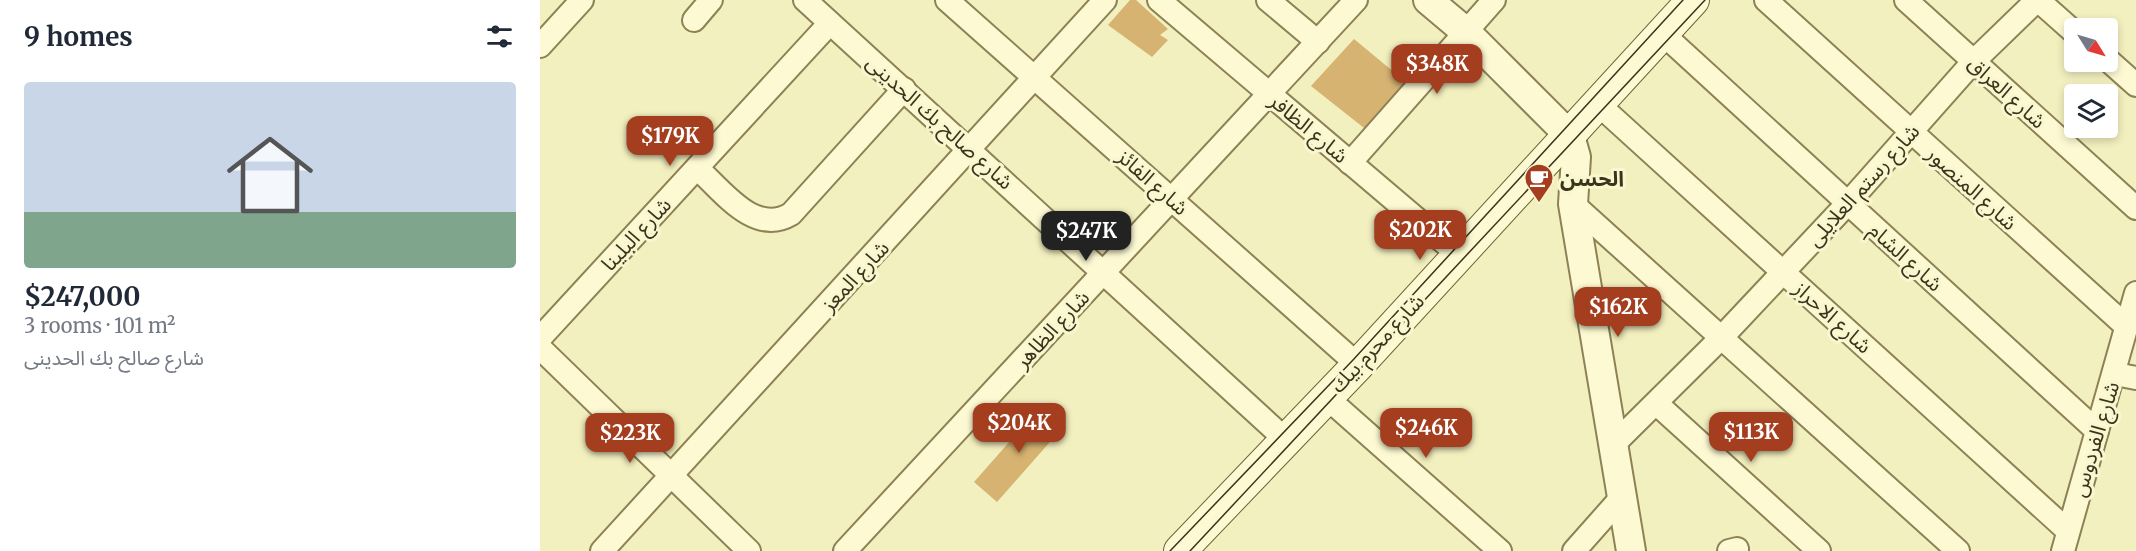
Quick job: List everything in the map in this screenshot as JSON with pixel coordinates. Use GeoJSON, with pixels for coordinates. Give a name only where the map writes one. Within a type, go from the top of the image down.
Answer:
{"type":"FeatureCollection","features":[{"type":"Feature","properties":{"kind":"main road","name":"شارع محرم بيك"},"geometry":{"type":"LineString","coordinates":[[1180,551],[1358,364],[1693,0]]}},
{"type":"Feature","properties":{"kind":"street"},"geometry":{"type":"LineString","coordinates":[[540,46],[582,0]]}},
{"type":"Feature","properties":{"kind":"street"},"geometry":{"type":"LineString","coordinates":[[694,20],[711,0]]}},
{"type":"Feature","properties":{"kind":"street","name":"شارع صالح بك الحدينى"},"geometry":{"type":"LineString","coordinates":[[805,0],[1286,440]]}},
{"type":"Feature","properties":{"kind":"street","name":"شارع الفائز"},"geometry":{"type":"LineString","coordinates":[[947,0],[1358,364]]}},
{"type":"Feature","properties":{"kind":"street","name":"شارع المعز"},"geometry":{"type":"LineString","coordinates":[[602,551],[1105,0]]}},
{"type":"Feature","properties":{"kind":"street","name":"شارع الظافر"},"geometry":{"type":"LineString","coordinates":[[1159,0],[1459,255]]}},
{"type":"Feature","properties":{"kind":"street"},"geometry":{"type":"LineString","coordinates":[[1268,0],[1318,42]]}},
{"type":"Feature","properties":{"kind":"street","name":"شارع الظاهر"},"geometry":{"type":"LineString","coordinates":[[846,551],[1356,0]]}},
{"type":"Feature","properties":{"kind":"street"},"geometry":{"type":"LineString","coordinates":[[1428,0],[1466,32],[1570,136],[1576,157],[1573,204],[1631,551]]}},
{"type":"Feature","properties":{"kind":"street"},"geometry":{"type":"LineString","coordinates":[[1350,163],[1494,0]]}},
{"type":"Feature","properties":{"kind":"street","name":"شارع المنصور"},"geometry":{"type":"LineString","coordinates":[[1766,0],[2126,326]]}},
{"type":"Feature","properties":{"kind":"street","name":"شارع العراق"},"geometry":{"type":"LineString","coordinates":[[1906,0],[2136,208]]}},
{"type":"Feature","properties":{"kind":"street"},"geometry":{"type":"LineString","coordinates":[[2038,0],[2064,23]]}},
{"type":"Feature","properties":{"kind":"street","name":"شارع رستم العلايلى"},"geometry":{"type":"LineString","coordinates":[[1612,446],[1657,404],[1722,337],[1848,203],[1973,62],[2038,0]]}},
{"type":"Feature","properties":{"kind":"street","name":"شارع البلينا"},"geometry":{"type":"LineString","coordinates":[[540,338],[830,23]]}},
{"type":"Feature","properties":{"kind":"street","name":"شارع الشام"},"geometry":{"type":"LineString","coordinates":[[1663,34],[2097,431]]}},
{"type":"Feature","properties":{"kind":"street"},"geometry":{"type":"LineString","coordinates":[[2118,69],[2136,85]]}},
{"type":"Feature","properties":{"kind":"street"},"geometry":{"type":"LineString","coordinates":[[697,168],[752,217],[772,221],[782,219],[791,214],[904,90]]}},
{"type":"Feature","properties":{"kind":"street","name":"شارع الاحراز"},"geometry":{"type":"LineString","coordinates":[[1598,104],[1783,272],[2066,541]]}},
{"type":"Feature","properties":{"kind":"street"},"geometry":{"type":"LineString","coordinates":[[1573,204],[1958,551]]}},
{"type":"Feature","properties":{"kind":"street","name":"شارع الفردوس"},"geometry":{"type":"LineString","coordinates":[[2066,541],[2097,431],[2126,376],[2126,326],[2136,293]]}},
{"type":"Feature","properties":{"kind":"street"},"geometry":{"type":"LineString","coordinates":[[540,348],[749,551]]}},
{"type":"Feature","properties":{"kind":"street"},"geometry":{"type":"LineString","coordinates":[[1326,397],[1500,551]]}},
{"type":"Feature","properties":{"kind":"street"},"geometry":{"type":"LineString","coordinates":[[1657,404],[1819,551]]}},
{"type":"Feature","properties":{"kind":"street"},"geometry":{"type":"LineString","coordinates":[[1574,551],[1621,498]]}},
{"type":"Feature","properties":{"kind":"building"},"geometry":{"type":"Polygon","coordinates":[[[1130,0],[1136,0],[1168,29],[1160,35],[1168,40],[1152,57],[1108,25],[1130,0]]]}},
{"type":"Feature","properties":{"kind":"building"},"geometry":{"type":"Polygon","coordinates":[[[1354,39],[1424,97],[1383,143],[1311,86],[1354,39]]]}},
{"type":"Feature","properties":{"kind":"building"},"geometry":{"type":"Polygon","coordinates":[[[1041,406],[1064,426],[997,502],[974,482],[1041,406]]]}},
{"type":"Feature","properties":{"kind":"tram line"},"geometry":{"type":"LineString","coordinates":[[1170,551],[1353,360],[1683,0]]}},
{"type":"Feature","properties":{"kind":"tram line"},"geometry":{"type":"LineString","coordinates":[[1190,551],[1705,0]]}},
{"type":"Feature","properties":{"kind":"place","name":"الحسن"},"geometry":{"type":"Point","coordinates":[1539,204]}}]}
